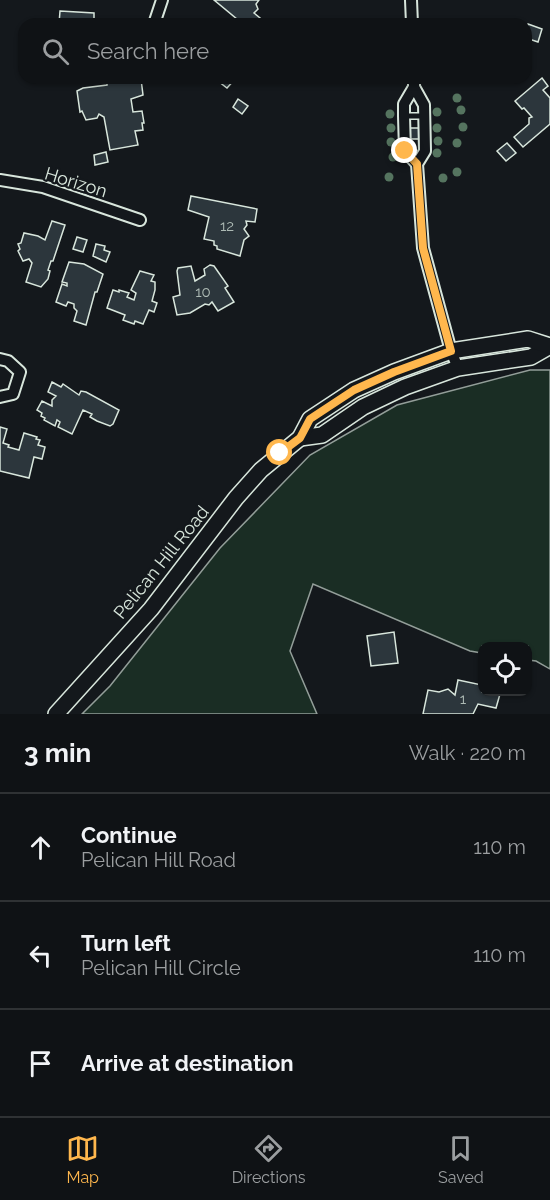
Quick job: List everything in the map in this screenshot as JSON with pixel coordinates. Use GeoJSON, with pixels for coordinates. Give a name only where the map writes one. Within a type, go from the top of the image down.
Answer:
{"type":"FeatureCollection","features":[{"type":"Feature","properties":{"kind":"street"},"geometry":{"type":"LineString","coordinates":[[156,18],[162,0]]}},
{"type":"Feature","properties":{"kind":"street"},"geometry":{"type":"LineString","coordinates":[[411,0],[412,18]]}},
{"type":"Feature","properties":{"kind":"street"},"geometry":{"type":"LineString","coordinates":[[414,84],[404,104],[405,151],[417,164]]}},
{"type":"Feature","properties":{"kind":"street"},"geometry":{"type":"LineString","coordinates":[[414,84],[424,105],[425,151],[417,164],[423,248],[451,351],[458,368]]}},
{"type":"Feature","properties":{"kind":"street","name":"Horizon"},"geometry":{"type":"LineString","coordinates":[[0,180],[43,187],[140,220]]}},
{"type":"Feature","properties":{"kind":"street","name":"Pelican Hill Road"},"geometry":{"type":"LineString","coordinates":[[56,714],[151,609],[236,498],[261,471],[300,438],[310,419],[354,390],[451,351],[528,339],[550,346]]}},
{"type":"Feature","properties":{"kind":"street","name":"Pelican Hill Road"},"geometry":{"type":"LineString","coordinates":[[300,438],[322,435],[363,407],[405,387],[458,368],[531,357],[550,346]]}},
{"type":"Feature","properties":{"kind":"street"},"geometry":{"type":"LineString","coordinates":[[0,359],[8,362],[20,372],[13,394],[0,397]]}},
{"type":"Feature","properties":{"kind":"lane"},"geometry":{"type":"LineString","coordinates":[[404,116],[424,116]]}},
{"type":"Feature","properties":{"kind":"green space"},"geometry":{"type":"Polygon","coordinates":[[[530,370],[550,370],[550,669],[532,660],[532,642],[478,642],[478,652],[470,651],[313,584],[290,651],[317,714],[82,714],[110,686],[220,548],[310,455],[397,405],[530,370]]]}},
{"type":"Feature","properties":{"kind":"building"},"geometry":{"type":"Polygon","coordinates":[[[214,0],[259,0],[256,4],[258,9],[254,13],[260,18],[236,18],[214,0]]]}},
{"type":"Feature","properties":{"kind":"building"},"geometry":{"type":"Polygon","coordinates":[[[60,11],[94,13],[94,18],[59,18],[60,11]]]}},
{"type":"Feature","properties":{"kind":"building"},"geometry":{"type":"Polygon","coordinates":[[[532,25],[542,29],[538,42],[532,40],[532,25]]]}},
{"type":"Feature","properties":{"kind":"building"},"geometry":{"type":"Polygon","coordinates":[[[542,78],[548,86],[543,90],[550,98],[550,124],[523,147],[514,137],[529,124],[529,118],[532,117],[515,101],[542,78]]]}},
{"type":"Feature","properties":{"kind":"building"},"geometry":{"type":"Polygon","coordinates":[[[142,84],[143,95],[131,99],[133,112],[142,111],[144,123],[142,123],[143,130],[135,131],[138,145],[110,150],[104,117],[99,114],[97,118],[86,120],[82,111],[80,112],[77,91],[107,85],[142,84]]]}},
{"type":"Feature","properties":{"kind":"building"},"geometry":{"type":"Polygon","coordinates":[[[238,99],[248,106],[242,114],[233,107],[238,99]]]}},
{"type":"Feature","properties":{"kind":"building"},"geometry":{"type":"Polygon","coordinates":[[[409,128],[420,128],[420,139],[409,139],[409,128]]]}},
{"type":"Feature","properties":{"kind":"building"},"geometry":{"type":"Polygon","coordinates":[[[507,143],[516,153],[506,161],[497,151],[507,143]]]}},
{"type":"Feature","properties":{"kind":"building"},"geometry":{"type":"Polygon","coordinates":[[[106,152],[108,162],[95,165],[94,155],[106,152]]]}},
{"type":"Feature","properties":{"kind":"building"},"geometry":{"type":"Polygon","coordinates":[[[191,196],[257,209],[255,222],[246,221],[247,225],[244,229],[249,236],[244,240],[240,256],[217,249],[214,241],[204,239],[209,217],[188,210],[191,196]]]}},
{"type":"Feature","properties":{"kind":"building"},"geometry":{"type":"Polygon","coordinates":[[[52,221],[65,225],[48,270],[50,271],[48,279],[41,287],[26,282],[32,263],[29,259],[23,261],[18,251],[20,249],[18,244],[21,243],[24,233],[45,240],[52,221]]]}},
{"type":"Feature","properties":{"kind":"building"},"geometry":{"type":"Polygon","coordinates":[[[77,237],[87,240],[83,252],[73,249],[77,237]]]}},
{"type":"Feature","properties":{"kind":"building"},"geometry":{"type":"Polygon","coordinates":[[[96,244],[105,246],[104,250],[110,252],[106,262],[93,256],[96,244]]]}},
{"type":"Feature","properties":{"kind":"building"},"geometry":{"type":"Polygon","coordinates":[[[69,262],[84,264],[103,274],[97,292],[95,292],[86,325],[74,321],[77,311],[74,304],[68,302],[66,306],[56,302],[62,284],[67,286],[67,283],[62,282],[69,262]]]}},
{"type":"Feature","properties":{"kind":"building"},"geometry":{"type":"Polygon","coordinates":[[[210,265],[214,266],[228,286],[225,288],[234,302],[218,311],[212,302],[190,313],[177,315],[173,297],[180,295],[178,268],[191,266],[195,281],[205,275],[204,269],[210,265]]]}},
{"type":"Feature","properties":{"kind":"building"},"geometry":{"type":"Polygon","coordinates":[[[140,271],[154,275],[151,281],[155,282],[152,301],[157,303],[154,312],[149,310],[143,324],[135,321],[134,324],[123,320],[125,315],[107,308],[113,290],[129,293],[127,297],[134,300],[136,293],[131,290],[140,271]]]}},
{"type":"Feature","properties":{"kind":"building"},"geometry":{"type":"Polygon","coordinates":[[[52,382],[61,387],[63,384],[79,395],[81,391],[86,392],[119,410],[113,424],[110,426],[97,421],[90,417],[92,414],[83,410],[72,434],[58,427],[60,422],[57,420],[55,426],[44,420],[42,413],[37,410],[42,401],[52,406],[52,400],[56,396],[48,392],[52,382]]]}},
{"type":"Feature","properties":{"kind":"building"},"geometry":{"type":"Polygon","coordinates":[[[0,427],[7,429],[3,443],[9,445],[8,447],[19,450],[24,433],[37,437],[36,439],[40,440],[38,445],[45,447],[42,459],[34,457],[29,478],[0,471],[0,427]]]}},
{"type":"Feature","properties":{"kind":"building"},"geometry":{"type":"Polygon","coordinates":[[[394,632],[398,663],[371,666],[367,636],[394,632]]]}},
{"type":"Feature","properties":{"kind":"building"},"geometry":{"type":"Polygon","coordinates":[[[458,680],[478,684],[478,696],[499,696],[496,708],[478,704],[473,714],[423,714],[428,690],[439,692],[448,689],[455,695],[458,680]]]}},
{"type":"Feature","properties":{"kind":"route"},"geometry":{"type":"LineString","coordinates":[[280,453],[300,438],[310,419],[354,390],[451,351],[423,248],[417,164],[405,151]]}}]}
